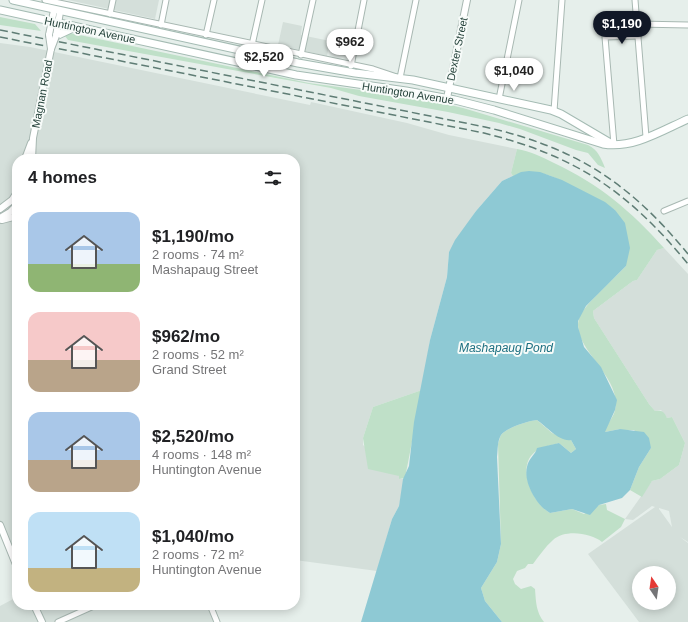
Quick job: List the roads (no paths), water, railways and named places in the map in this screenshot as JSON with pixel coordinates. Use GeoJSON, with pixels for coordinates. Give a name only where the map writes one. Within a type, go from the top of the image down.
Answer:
{"type":"FeatureCollection","features":[{"type":"Feature","properties":{"kind":"main road","name":"Huntington Avenue"},"geometry":{"type":"LineString","coordinates":[[13,0],[57,11],[298,63],[355,73],[400,78],[554,111],[614,145]]}},
{"type":"Feature","properties":{"kind":"main road","name":"Huntington Avenue"},"geometry":{"type":"LineString","coordinates":[[0,10],[301,76],[447,98],[489,109],[595,142],[614,145]]}},
{"type":"Feature","properties":{"kind":"main road"},"geometry":{"type":"LineString","coordinates":[[52,35],[78,27]]}},
{"type":"Feature","properties":{"kind":"main road"},"geometry":{"type":"LineString","coordinates":[[614,145],[628,144],[688,119]]}},
{"type":"Feature","properties":{"kind":"street","name":"Huntington Avenue"},"geometry":{"type":"LineString","coordinates":[[45,0],[62,2],[252,45],[377,70],[400,78]]}},
{"type":"Feature","properties":{"kind":"street"},"geometry":{"type":"LineString","coordinates":[[110,14],[113,0]]}},
{"type":"Feature","properties":{"kind":"street"},"geometry":{"type":"LineString","coordinates":[[161,25],[166,0]]}},
{"type":"Feature","properties":{"kind":"street"},"geometry":{"type":"LineString","coordinates":[[206,35],[214,0]]}},
{"type":"Feature","properties":{"kind":"street"},"geometry":{"type":"LineString","coordinates":[[252,45],[262,0]]}},
{"type":"Feature","properties":{"kind":"street"},"geometry":{"type":"LineString","coordinates":[[301,55],[313,0]]}},
{"type":"Feature","properties":{"kind":"street"},"geometry":{"type":"LineString","coordinates":[[351,66],[364,0]]}},
{"type":"Feature","properties":{"kind":"street"},"geometry":{"type":"LineString","coordinates":[[400,78],[416,0]]}},
{"type":"Feature","properties":{"kind":"street","name":"Dexter Street"},"geometry":{"type":"LineString","coordinates":[[447,98],[467,0]]}},
{"type":"Feature","properties":{"kind":"street"},"geometry":{"type":"LineString","coordinates":[[498,99],[519,0]]}},
{"type":"Feature","properties":{"kind":"street"},"geometry":{"type":"LineString","coordinates":[[554,111],[562,0]]}},
{"type":"Feature","properties":{"kind":"street"},"geometry":{"type":"LineString","coordinates":[[635,0],[646,137]]}},
{"type":"Feature","properties":{"kind":"street","name":"Magnan Road"},"geometry":{"type":"LineString","coordinates":[[32,154],[33,138],[57,11]]}},
{"type":"Feature","properties":{"kind":"street"},"geometry":{"type":"LineString","coordinates":[[637,24],[688,25]]}},
{"type":"Feature","properties":{"kind":"street"},"geometry":{"type":"LineString","coordinates":[[614,145],[605,37],[638,36]]}},
{"type":"Feature","properties":{"kind":"street","name":"Magnan Road"},"geometry":{"type":"LineString","coordinates":[[27,154],[33,138]]}},
{"type":"Feature","properties":{"kind":"street"},"geometry":{"type":"LineString","coordinates":[[664,211],[688,201]]}},
{"type":"Feature","properties":{"kind":"street"},"geometry":{"type":"LineString","coordinates":[[0,209],[12,203]]}},
{"type":"Feature","properties":{"kind":"street"},"geometry":{"type":"LineString","coordinates":[[0,219],[10,212],[12,208]]}},
{"type":"Feature","properties":{"kind":"street"},"geometry":{"type":"LineString","coordinates":[[0,219],[12,217]]}},
{"type":"Feature","properties":{"kind":"street"},"geometry":{"type":"LineString","coordinates":[[0,525],[12,555]]}},
{"type":"Feature","properties":{"kind":"street"},"geometry":{"type":"LineString","coordinates":[[36,610],[42,622]]}},
{"type":"Feature","properties":{"kind":"street"},"geometry":{"type":"LineString","coordinates":[[58,622],[85,610]]}},
{"type":"Feature","properties":{"kind":"street"},"geometry":{"type":"LineString","coordinates":[[212,610],[217,622]]}},
{"type":"Feature","properties":{"kind":"water","name":"Mashapaug Pond"},"geometry":{"type":"Polygon","coordinates":[[[521,172],[540,172],[562,180],[605,202],[615,210],[625,223],[630,248],[626,266],[586,306],[578,321],[578,327],[584,347],[601,367],[617,400],[615,410],[605,432],[620,429],[644,432],[649,438],[651,448],[639,467],[630,490],[622,498],[599,505],[590,515],[572,509],[550,513],[540,505],[529,486],[526,473],[530,459],[537,448],[559,443],[571,453],[576,449],[571,440],[562,439],[537,420],[523,423],[507,430],[501,435],[498,443],[497,457],[501,544],[497,562],[481,588],[485,601],[502,622],[361,622],[392,519],[399,506],[403,479],[409,466],[414,422],[430,340],[447,277],[449,252],[455,240],[476,211],[502,181],[521,172]]]}},
{"type":"Feature","properties":{"kind":"railway"},"geometry":{"type":"LineString","coordinates":[[0,30],[485,127],[517,135],[547,145],[598,171],[622,188],[644,207],[688,254]]}},
{"type":"Feature","properties":{"kind":"railway"},"geometry":{"type":"LineString","coordinates":[[0,37],[484,133],[517,142],[573,165],[598,180],[644,216],[666,238],[688,264]]}}]}
